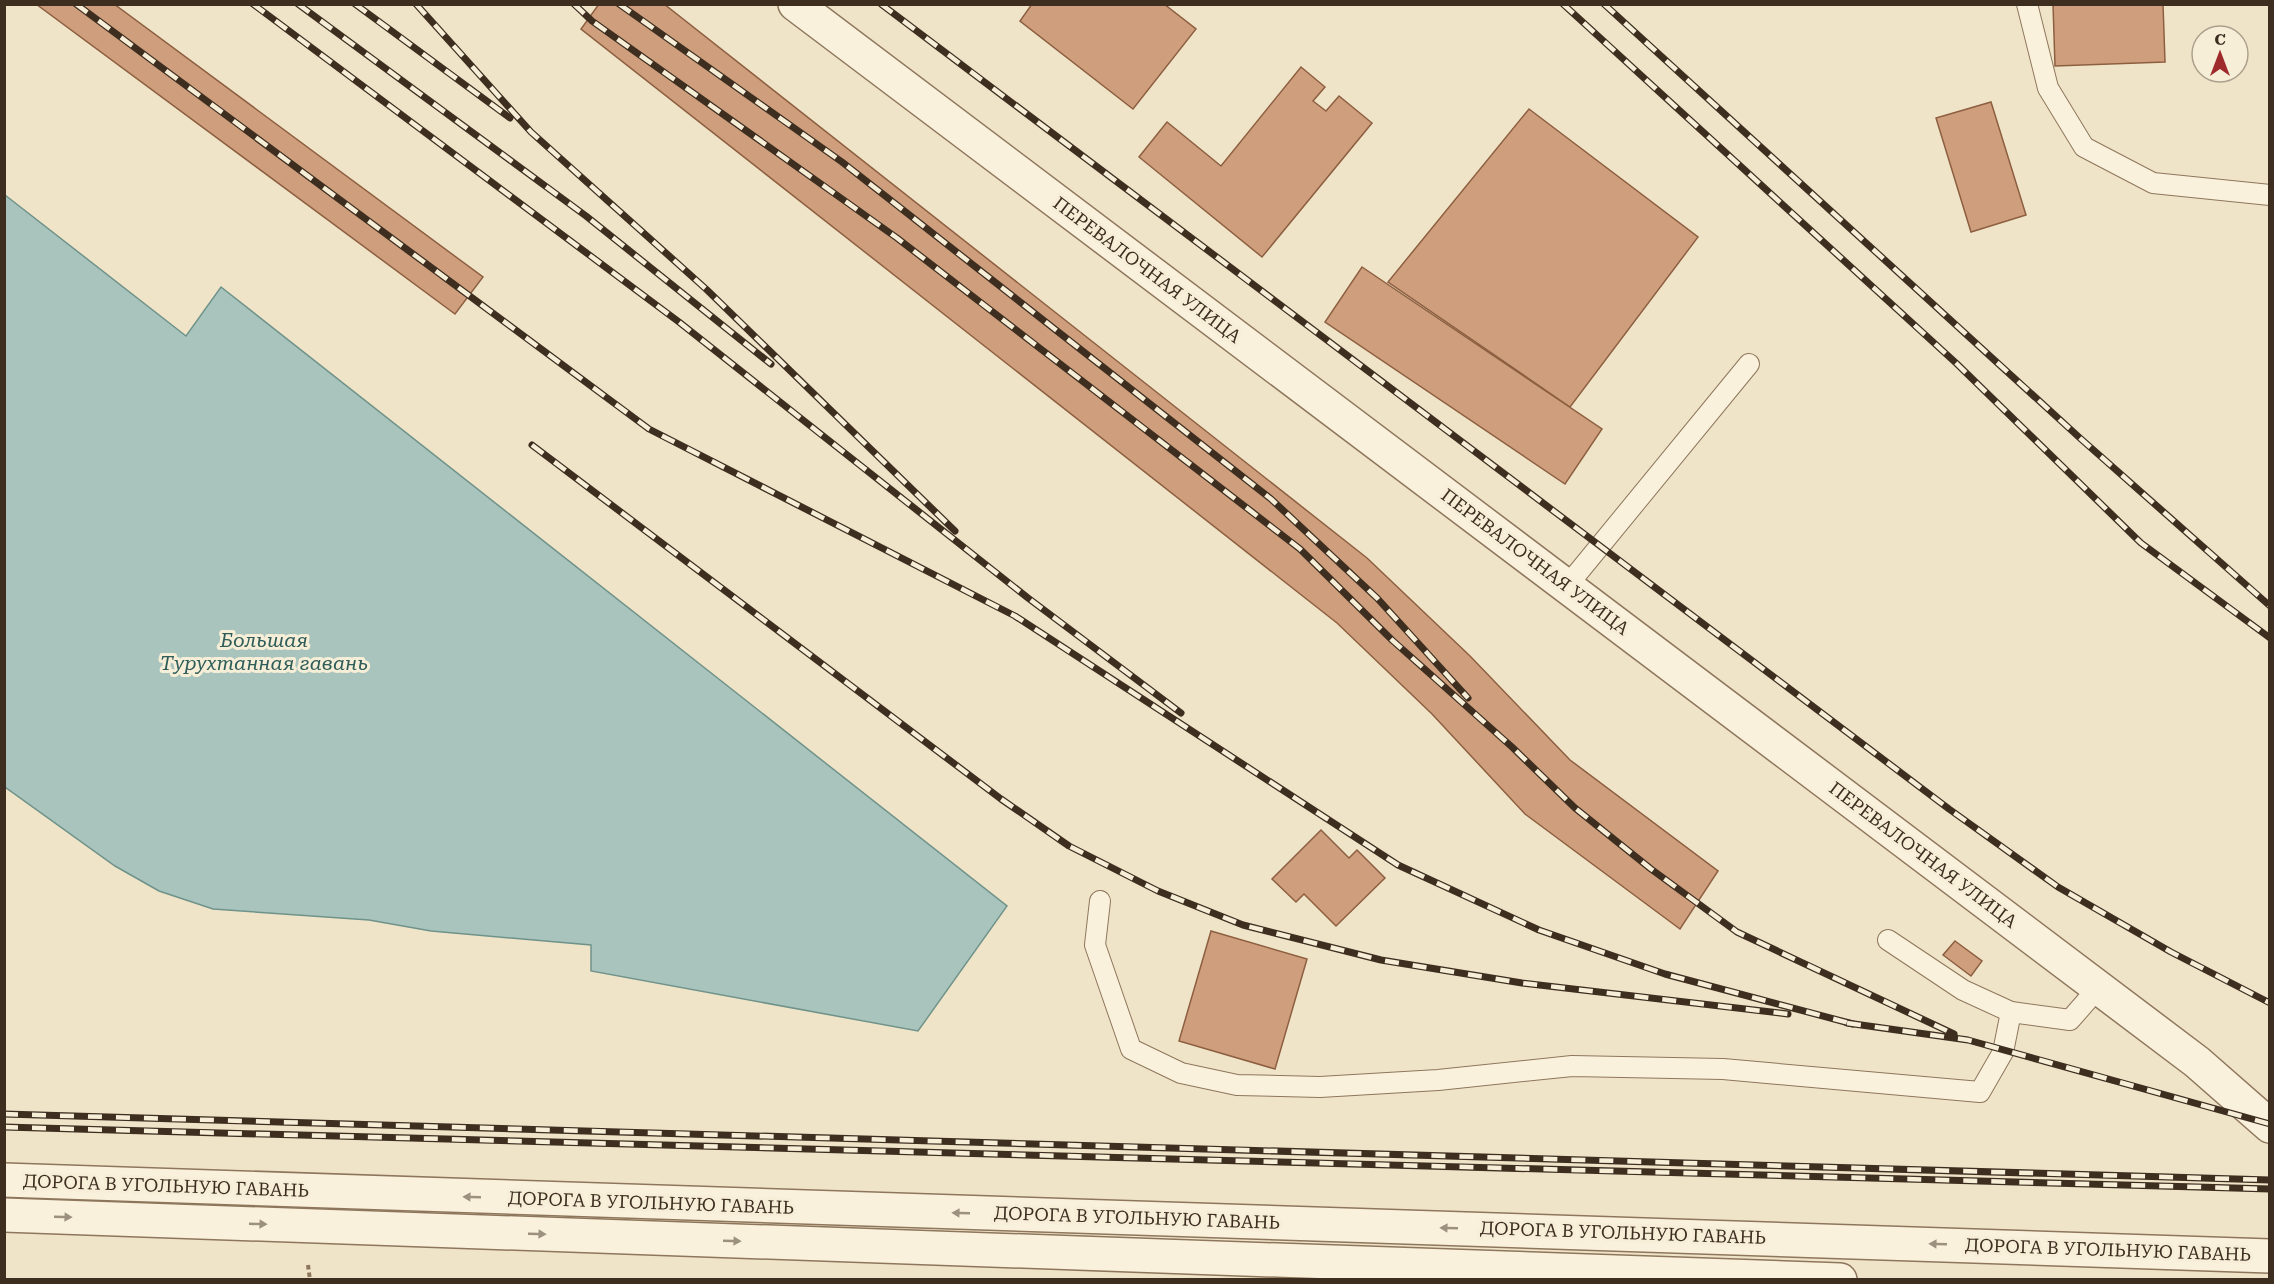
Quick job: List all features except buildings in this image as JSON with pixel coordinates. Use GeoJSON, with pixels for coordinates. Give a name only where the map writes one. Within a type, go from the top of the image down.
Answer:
{"type":"FeatureCollection","features":[{"type":"Feature","properties":{"kind":"street","name":"ПЕРЕВАЛОЧНАЯ УЛИЦА"},"geometry":{"type":"LineString","coordinates":[[795,4],[2197,1062],[2270,1126]]}},
{"type":"Feature","properties":{"kind":"street","name":"ДОРОГА В УГОЛЬНУЮ ГАВАНЬ"},"geometry":{"type":"LineString","coordinates":[[4,1180],[2270,1256]]}},
{"type":"Feature","properties":{"kind":"street","name":"ДОРОГА В УГОЛЬНУЮ ГАВАНЬ"},"geometry":{"type":"LineString","coordinates":[[4,1215],[1840,1280]]}},
{"type":"Feature","properties":{"kind":"lane"},"geometry":{"type":"LineString","coordinates":[[2027,4],[2048,88],[2084,147],[2153,183],[2270,195]]}},
{"type":"Feature","properties":{"kind":"lane"},"geometry":{"type":"LineString","coordinates":[[1567,586],[1749,364]]}},
{"type":"Feature","properties":{"kind":"lane"},"geometry":{"type":"LineString","coordinates":[[1100,901],[1095,945],[1131,1049],[1181,1073],[1238,1085],[1320,1087],[1438,1080],[1572,1066],[1723,1070],[1980,1092],[2003,1052],[2011,1012]]}},
{"type":"Feature","properties":{"kind":"lane"},"geometry":{"type":"LineString","coordinates":[[1888,940],[1963,990],[2011,1012],[2070,1020],[2098,988]]}},
{"type":"Feature","properties":{"kind":"path"},"geometry":{"type":"LineString","coordinates":[[308,1264],[310,1280]]}},
{"type":"Feature","properties":{"kind":"water","name":"Большая Турухтанная гавань"},"geometry":{"type":"Polygon","coordinates":[[[5,195],[186,336],[221,287],[1007,906],[918,1031],[591,971],[591,945],[431,931],[369,920],[213,909],[159,891],[115,866],[5,787],[5,195]]]}},
{"type":"Feature","properties":{"kind":"railway"},"geometry":{"type":"LineString","coordinates":[[76,4],[649,429],[1015,616],[1398,865],[1539,930],[1665,974],[1853,1024]]}},
{"type":"Feature","properties":{"kind":"railway"},"geometry":{"type":"LineString","coordinates":[[253,4],[679,322],[1028,598],[1181,713]]}},
{"type":"Feature","properties":{"kind":"railway"},"geometry":{"type":"LineString","coordinates":[[298,4],[586,216],[771,364]]}},
{"type":"Feature","properties":{"kind":"railway"},"geometry":{"type":"LineString","coordinates":[[355,4],[510,118]]}},
{"type":"Feature","properties":{"kind":"railway"},"geometry":{"type":"LineString","coordinates":[[416,4],[531,132],[706,289],[955,531]]}},
{"type":"Feature","properties":{"kind":"railway"},"geometry":{"type":"LineString","coordinates":[[574,4],[592,21],[897,238],[1300,549],[1392,640],[1512,747],[1575,808],[1651,869],[1737,932],[1954,1034]]}},
{"type":"Feature","properties":{"kind":"railway"},"geometry":{"type":"LineString","coordinates":[[619,4],[842,162],[1271,499],[1377,598],[1468,698]]}},
{"type":"Feature","properties":{"kind":"railway"},"geometry":{"type":"LineString","coordinates":[[881,4],[1949,809],[2058,887],[2171,952],[2270,1003]]}},
{"type":"Feature","properties":{"kind":"railway"},"geometry":{"type":"LineString","coordinates":[[1563,4],[1956,363],[2141,543],[2270,638]]}},
{"type":"Feature","properties":{"kind":"railway"},"geometry":{"type":"LineString","coordinates":[[1604,4],[2081,439],[2270,606]]}},
{"type":"Feature","properties":{"kind":"railway"},"geometry":{"type":"LineString","coordinates":[[532,445],[1001,799],[1069,846],[1158,891],[1243,925],[1381,960],[1522,983],[1788,1014]]}},
{"type":"Feature","properties":{"kind":"railway"},"geometry":{"type":"LineString","coordinates":[[1847,1023],[1968,1040],[2270,1124]]}},
{"type":"Feature","properties":{"kind":"railway"},"geometry":{"type":"LineString","coordinates":[[4,1114],[2270,1180]]}},
{"type":"Feature","properties":{"kind":"railway"},"geometry":{"type":"LineString","coordinates":[[4,1127],[2270,1189]]}}]}
